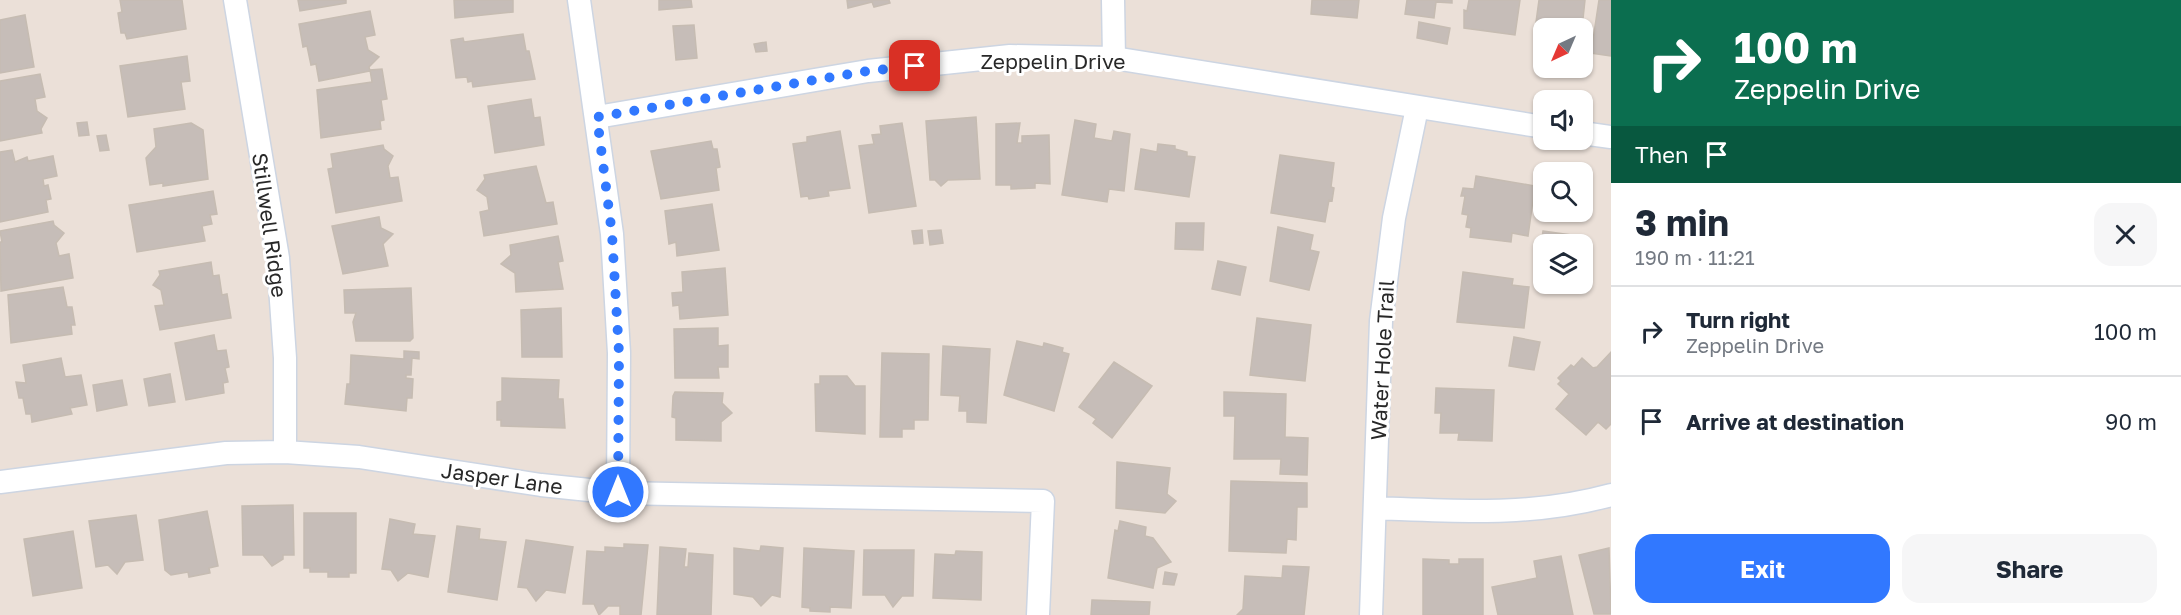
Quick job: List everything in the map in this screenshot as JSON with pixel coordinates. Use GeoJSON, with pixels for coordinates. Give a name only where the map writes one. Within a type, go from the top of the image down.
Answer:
{"type":"FeatureCollection","features":[{"type":"Feature","properties":{"kind":"street","name":"Stillwell Ridge"},"geometry":{"type":"LineString","coordinates":[[235,0],[278,258],[285,358],[285,452]]}},
{"type":"Feature","properties":{"kind":"street"},"geometry":{"type":"LineString","coordinates":[[579,0],[612,234],[619,353],[618,492]]}},
{"type":"Feature","properties":{"kind":"street"},"geometry":{"type":"LineString","coordinates":[[1113,0],[1114,58]]}},
{"type":"Feature","properties":{"kind":"street","name":"Zeppelin Drive"},"geometry":{"type":"LineString","coordinates":[[597,117],[868,71],[1010,56],[1114,58],[1533,125]]}},
{"type":"Feature","properties":{"kind":"street","name":"Water Hole Trail"},"geometry":{"type":"LineString","coordinates":[[1371,615],[1381,321],[1394,218],[1417,108]]}},
{"type":"Feature","properties":{"kind":"street"},"geometry":{"type":"LineString","coordinates":[[1593,135],[1611,137]]}},
{"type":"Feature","properties":{"kind":"street","name":"Jasper Lane"},"geometry":{"type":"LineString","coordinates":[[0,482],[226,453],[285,452],[359,457],[541,485],[618,492],[1043,501],[1038,615]]}},
{"type":"Feature","properties":{"kind":"street"},"geometry":{"type":"LineString","coordinates":[[1375,508],[1522,512],[1577,504],[1611,495]]}},
{"type":"Feature","properties":{"kind":"building"},"geometry":{"type":"Polygon","coordinates":[[[120,0],[182,0],[186,29],[127,39],[125,33],[121,33],[118,13],[122,12],[120,0]]]}},
{"type":"Feature","properties":{"kind":"building"},"geometry":{"type":"Polygon","coordinates":[[[298,0],[346,0],[346,3],[300,11],[298,0]]]}},
{"type":"Feature","properties":{"kind":"building"},"geometry":{"type":"Polygon","coordinates":[[[454,0],[513,0],[513,12],[455,18],[454,0]]]}},
{"type":"Feature","properties":{"kind":"building"},"geometry":{"type":"Polygon","coordinates":[[[659,0],[691,0],[692,7],[659,10],[659,0]]]}},
{"type":"Feature","properties":{"kind":"building"},"geometry":{"type":"Polygon","coordinates":[[[847,0],[889,0],[890,3],[874,7],[872,2],[848,8],[847,0]]]}},
{"type":"Feature","properties":{"kind":"building"},"geometry":{"type":"Polygon","coordinates":[[[1312,0],[1359,0],[1357,18],[1311,14],[1312,0]]]}},
{"type":"Feature","properties":{"kind":"building"},"geometry":{"type":"Polygon","coordinates":[[[1407,0],[1452,0],[1452,3],[1436,2],[1434,18],[1405,14],[1407,0]]]}},
{"type":"Feature","properties":{"kind":"building"},"geometry":{"type":"Polygon","coordinates":[[[1469,0],[1520,0],[1515,35],[1464,28],[1464,10],[1467,11],[1469,0]]]}},
{"type":"Feature","properties":{"kind":"building"},"geometry":{"type":"Polygon","coordinates":[[[1539,0],[1585,0],[1583,18],[1537,18],[1539,0]]]}},
{"type":"Feature","properties":{"kind":"building"},"geometry":{"type":"Polygon","coordinates":[[[1599,0],[1611,0],[1611,56],[1593,53],[1599,0]]]}},
{"type":"Feature","properties":{"kind":"building"},"geometry":{"type":"Polygon","coordinates":[[[370,11],[375,35],[365,37],[368,50],[379,57],[369,67],[370,71],[319,81],[316,64],[311,65],[307,46],[303,47],[299,24],[370,11]]]}},
{"type":"Feature","properties":{"kind":"building"},"geometry":{"type":"Polygon","coordinates":[[[25,15],[34,67],[0,73],[0,20],[25,15]]]}},
{"type":"Feature","properties":{"kind":"building"},"geometry":{"type":"Polygon","coordinates":[[[1419,22],[1450,28],[1447,44],[1417,38],[1419,22]]]}},
{"type":"Feature","properties":{"kind":"building"},"geometry":{"type":"Polygon","coordinates":[[[694,25],[697,58],[676,60],[673,26],[694,25]]]}},
{"type":"Feature","properties":{"kind":"building"},"geometry":{"type":"Polygon","coordinates":[[[523,34],[535,79],[473,87],[472,81],[468,82],[467,77],[456,78],[451,40],[463,38],[464,42],[523,34]]]}},
{"type":"Feature","properties":{"kind":"building"},"geometry":{"type":"Polygon","coordinates":[[[766,42],[767,51],[756,52],[754,44],[766,42]]]}},
{"type":"Feature","properties":{"kind":"building"},"geometry":{"type":"Polygon","coordinates":[[[187,56],[190,81],[181,82],[185,109],[128,117],[120,66],[187,56]]]}},
{"type":"Feature","properties":{"kind":"building"},"geometry":{"type":"Polygon","coordinates":[[[382,69],[387,99],[381,100],[384,120],[380,121],[381,129],[321,138],[317,90],[372,82],[370,70],[382,69]]]}},
{"type":"Feature","properties":{"kind":"building"},"geometry":{"type":"Polygon","coordinates":[[[40,74],[45,97],[35,99],[37,111],[47,118],[41,129],[42,133],[0,141],[0,81],[40,74]]]}},
{"type":"Feature","properties":{"kind":"building"},"geometry":{"type":"Polygon","coordinates":[[[531,99],[534,118],[540,117],[544,145],[495,153],[488,106],[531,99]]]}},
{"type":"Feature","properties":{"kind":"building"},"geometry":{"type":"Polygon","coordinates":[[[976,117],[980,179],[948,180],[941,186],[935,180],[930,180],[926,121],[976,117]]]}},
{"type":"Feature","properties":{"kind":"building"},"geometry":{"type":"Polygon","coordinates":[[[1075,120],[1096,124],[1094,138],[1112,141],[1114,131],[1130,134],[1124,191],[1109,189],[1107,202],[1062,195],[1075,120]]]}},
{"type":"Feature","properties":{"kind":"building"},"geometry":{"type":"Polygon","coordinates":[[[87,122],[89,135],[79,136],[77,123],[87,122]]]}},
{"type":"Feature","properties":{"kind":"building"},"geometry":{"type":"Polygon","coordinates":[[[191,123],[203,130],[208,179],[163,186],[163,183],[150,185],[146,158],[156,147],[154,129],[191,123]]]}},
{"type":"Feature","properties":{"kind":"building"},"geometry":{"type":"Polygon","coordinates":[[[902,123],[916,206],[869,213],[859,146],[874,144],[872,135],[881,134],[880,126],[902,123]]]}},
{"type":"Feature","properties":{"kind":"building"},"geometry":{"type":"Polygon","coordinates":[[[1020,123],[1017,143],[1022,143],[1022,136],[1049,135],[1050,184],[1035,183],[1035,188],[1011,189],[1011,185],[996,185],[996,124],[1020,123]]]}},
{"type":"Feature","properties":{"kind":"building"},"geometry":{"type":"Polygon","coordinates":[[[840,131],[850,188],[828,191],[829,196],[809,199],[808,196],[801,197],[793,144],[807,142],[807,137],[840,131]]]}},
{"type":"Feature","properties":{"kind":"building"},"geometry":{"type":"Polygon","coordinates":[[[106,135],[109,150],[100,151],[97,136],[106,135]]]}},
{"type":"Feature","properties":{"kind":"building"},"geometry":{"type":"Polygon","coordinates":[[[711,141],[713,149],[717,149],[720,167],[716,168],[719,190],[661,199],[651,151],[711,141]]]}},
{"type":"Feature","properties":{"kind":"building"},"geometry":{"type":"Polygon","coordinates":[[[1158,144],[1175,146],[1175,149],[1187,152],[1187,156],[1195,157],[1189,197],[1135,189],[1141,149],[1157,152],[1158,144]]]}},
{"type":"Feature","properties":{"kind":"building"},"geometry":{"type":"Polygon","coordinates":[[[383,145],[384,149],[393,156],[388,166],[390,178],[398,177],[402,201],[336,213],[328,169],[333,168],[331,154],[383,145]]]}},
{"type":"Feature","properties":{"kind":"building"},"geometry":{"type":"Polygon","coordinates":[[[12,150],[15,162],[27,157],[28,161],[53,156],[57,176],[43,179],[44,186],[48,185],[51,199],[46,200],[48,212],[0,222],[0,152],[12,150]]]}},
{"type":"Feature","properties":{"kind":"building"},"geometry":{"type":"Polygon","coordinates":[[[1280,155],[1334,163],[1331,187],[1334,188],[1325,222],[1271,213],[1280,155]]]}},
{"type":"Feature","properties":{"kind":"building"},"geometry":{"type":"Polygon","coordinates":[[[536,166],[546,203],[553,202],[557,224],[484,236],[480,212],[489,210],[487,197],[477,190],[485,179],[484,175],[536,166]]]}},
{"type":"Feature","properties":{"kind":"building"},"geometry":{"type":"Polygon","coordinates":[[[1476,176],[1533,186],[1528,236],[1512,233],[1511,242],[1470,237],[1471,228],[1466,227],[1468,215],[1462,214],[1465,196],[1461,196],[1463,188],[1474,189],[1476,176]]]}},
{"type":"Feature","properties":{"kind":"building"},"geometry":{"type":"Polygon","coordinates":[[[213,191],[217,214],[210,215],[212,224],[202,226],[205,241],[137,252],[129,205],[213,191]]]}},
{"type":"Feature","properties":{"kind":"building"},"geometry":{"type":"Polygon","coordinates":[[[712,204],[719,250],[677,256],[676,242],[669,244],[665,211],[712,204]]]}},
{"type":"Feature","properties":{"kind":"building"},"geometry":{"type":"Polygon","coordinates":[[[379,217],[381,228],[393,234],[383,244],[388,266],[343,274],[332,226],[379,217]]]}},
{"type":"Feature","properties":{"kind":"building"},"geometry":{"type":"Polygon","coordinates":[[[53,221],[54,225],[64,233],[56,243],[59,256],[69,254],[73,278],[1,291],[0,242],[2,242],[0,231],[53,221]]]}},
{"type":"Feature","properties":{"kind":"building"},"geometry":{"type":"Polygon","coordinates":[[[1176,223],[1204,223],[1203,250],[1175,249],[1176,223]]]}},
{"type":"Feature","properties":{"kind":"building"},"geometry":{"type":"Polygon","coordinates":[[[1278,227],[1313,235],[1310,250],[1319,252],[1309,290],[1270,281],[1278,227]]]}},
{"type":"Feature","properties":{"kind":"building"},"geometry":{"type":"Polygon","coordinates":[[[922,230],[923,243],[914,244],[912,231],[922,230]]]}},
{"type":"Feature","properties":{"kind":"building"},"geometry":{"type":"Polygon","coordinates":[[[941,230],[943,243],[930,245],[928,231],[941,230]]]}},
{"type":"Feature","properties":{"kind":"building"},"geometry":{"type":"Polygon","coordinates":[[[1543,231],[1564,234],[1543,234],[1543,231]]]}},
{"type":"Feature","properties":{"kind":"building"},"geometry":{"type":"Polygon","coordinates":[[[558,236],[563,261],[558,262],[563,289],[516,292],[515,273],[501,264],[511,255],[510,245],[558,236]]]}},
{"type":"Feature","properties":{"kind":"building"},"geometry":{"type":"Polygon","coordinates":[[[1218,261],[1246,267],[1240,295],[1212,289],[1218,261]]]}},
{"type":"Feature","properties":{"kind":"building"},"geometry":{"type":"Polygon","coordinates":[[[211,262],[213,276],[219,275],[222,295],[227,294],[231,318],[160,330],[155,306],[164,305],[161,290],[153,285],[160,275],[159,271],[211,262]]]}},
{"type":"Feature","properties":{"kind":"building"},"geometry":{"type":"Polygon","coordinates":[[[725,268],[728,315],[680,319],[679,305],[673,306],[672,293],[683,292],[682,272],[725,268]]]}},
{"type":"Feature","properties":{"kind":"building"},"geometry":{"type":"Polygon","coordinates":[[[1463,272],[1513,279],[1512,285],[1529,287],[1524,328],[1457,322],[1463,272]]]}},
{"type":"Feature","properties":{"kind":"building"},"geometry":{"type":"Polygon","coordinates":[[[63,287],[67,307],[72,307],[75,325],[71,325],[72,334],[11,343],[8,295],[63,287]]]}},
{"type":"Feature","properties":{"kind":"building"},"geometry":{"type":"Polygon","coordinates":[[[411,288],[413,338],[410,341],[356,341],[353,322],[356,313],[345,313],[344,290],[411,288]]]}},
{"type":"Feature","properties":{"kind":"building"},"geometry":{"type":"Polygon","coordinates":[[[561,308],[562,357],[522,357],[521,310],[561,308]]]}},
{"type":"Feature","properties":{"kind":"building"},"geometry":{"type":"Polygon","coordinates":[[[1257,318],[1311,325],[1305,381],[1250,375],[1257,318]]]}},
{"type":"Feature","properties":{"kind":"building"},"geometry":{"type":"Polygon","coordinates":[[[718,328],[718,346],[728,345],[728,367],[718,367],[719,378],[675,378],[674,329],[718,328]]]}},
{"type":"Feature","properties":{"kind":"building"},"geometry":{"type":"Polygon","coordinates":[[[214,335],[217,351],[226,350],[229,367],[225,368],[228,382],[223,383],[224,393],[186,400],[175,343],[214,335]]]}},
{"type":"Feature","properties":{"kind":"building"},"geometry":{"type":"Polygon","coordinates":[[[1514,337],[1540,342],[1534,370],[1509,366],[1514,337]]]}},
{"type":"Feature","properties":{"kind":"building"},"geometry":{"type":"Polygon","coordinates":[[[1017,341],[1043,347],[1044,343],[1063,348],[1062,352],[1069,354],[1054,411],[1004,395],[1017,341]]]}},
{"type":"Feature","properties":{"kind":"building"},"geometry":{"type":"Polygon","coordinates":[[[943,346],[990,349],[986,423],[967,422],[967,411],[959,411],[960,396],[941,395],[943,346]]]}},
{"type":"Feature","properties":{"kind":"building"},"geometry":{"type":"Polygon","coordinates":[[[404,351],[419,352],[419,359],[412,358],[411,375],[406,375],[406,378],[413,379],[412,398],[407,398],[406,411],[345,404],[347,384],[350,384],[351,355],[404,359],[404,351]]]}},
{"type":"Feature","properties":{"kind":"building"},"geometry":{"type":"Polygon","coordinates":[[[1611,352],[1611,424],[1606,429],[1598,422],[1586,435],[1556,409],[1569,394],[1558,384],[1561,381],[1558,378],[1582,358],[1593,368],[1597,367],[1611,352]]]}},
{"type":"Feature","properties":{"kind":"building"},"geometry":{"type":"Polygon","coordinates":[[[882,353],[929,354],[928,420],[914,420],[914,429],[902,429],[902,437],[880,437],[882,353]]]}},
{"type":"Feature","properties":{"kind":"building"},"geometry":{"type":"Polygon","coordinates":[[[61,358],[65,377],[81,375],[87,405],[70,408],[72,414],[32,422],[31,414],[26,414],[23,398],[19,398],[16,382],[26,383],[23,365],[61,358]]]}},
{"type":"Feature","properties":{"kind":"building"},"geometry":{"type":"Polygon","coordinates":[[[1114,362],[1152,386],[1112,438],[1093,423],[1096,419],[1079,407],[1114,362]]]}},
{"type":"Feature","properties":{"kind":"building"},"geometry":{"type":"Polygon","coordinates":[[[170,374],[175,402],[149,406],[144,379],[170,374]]]}},
{"type":"Feature","properties":{"kind":"building"},"geometry":{"type":"Polygon","coordinates":[[[820,376],[847,376],[855,386],[865,386],[865,434],[816,431],[815,384],[820,384],[820,376]]]}},
{"type":"Feature","properties":{"kind":"building"},"geometry":{"type":"Polygon","coordinates":[[[502,378],[559,380],[558,399],[563,399],[565,428],[501,426],[501,420],[497,420],[497,402],[502,401],[502,378]]]}},
{"type":"Feature","properties":{"kind":"building"},"geometry":{"type":"Polygon","coordinates":[[[122,380],[127,405],[97,411],[93,385],[122,380]]]}},
{"type":"Feature","properties":{"kind":"building"},"geometry":{"type":"Polygon","coordinates":[[[1436,388],[1494,390],[1492,441],[1458,440],[1459,433],[1440,433],[1441,413],[1435,413],[1436,388]]]}},
{"type":"Feature","properties":{"kind":"building"},"geometry":{"type":"Polygon","coordinates":[[[675,392],[723,393],[722,403],[732,413],[721,422],[721,441],[676,440],[676,418],[672,417],[675,392]]]}},
{"type":"Feature","properties":{"kind":"building"},"geometry":{"type":"Polygon","coordinates":[[[1224,392],[1286,394],[1285,437],[1308,438],[1307,475],[1280,474],[1281,459],[1234,459],[1235,416],[1224,416],[1224,392]]]}},
{"type":"Feature","properties":{"kind":"building"},"geometry":{"type":"Polygon","coordinates":[[[1117,462],[1170,468],[1167,494],[1176,501],[1165,513],[1116,508],[1117,462]]]}},
{"type":"Feature","properties":{"kind":"building"},"geometry":{"type":"Polygon","coordinates":[[[1231,481],[1307,483],[1307,507],[1297,507],[1296,540],[1287,539],[1286,553],[1229,551],[1231,481]]]}},
{"type":"Feature","properties":{"kind":"building"},"geometry":{"type":"Polygon","coordinates":[[[293,505],[294,555],[283,555],[283,559],[272,566],[263,555],[243,555],[242,506],[293,505]]]}},
{"type":"Feature","properties":{"kind":"building"},"geometry":{"type":"Polygon","coordinates":[[[207,511],[218,566],[209,568],[210,573],[189,577],[188,572],[171,575],[165,570],[159,520],[207,511]]]}},
{"type":"Feature","properties":{"kind":"building"},"geometry":{"type":"Polygon","coordinates":[[[304,513],[356,513],[356,573],[349,573],[349,577],[328,577],[328,572],[310,572],[310,568],[304,568],[304,513]]]}},
{"type":"Feature","properties":{"kind":"building"},"geometry":{"type":"Polygon","coordinates":[[[136,515],[143,560],[125,562],[117,574],[108,565],[96,567],[89,521],[136,515]]]}},
{"type":"Feature","properties":{"kind":"building"},"geometry":{"type":"Polygon","coordinates":[[[390,519],[415,524],[413,534],[435,536],[428,577],[408,573],[398,581],[391,570],[382,569],[390,519]]]}},
{"type":"Feature","properties":{"kind":"building"},"geometry":{"type":"Polygon","coordinates":[[[1120,521],[1146,527],[1145,536],[1153,538],[1171,562],[1157,568],[1153,588],[1108,578],[1115,530],[1118,531],[1120,521]]]}},
{"type":"Feature","properties":{"kind":"building"},"geometry":{"type":"Polygon","coordinates":[[[457,526],[480,529],[479,539],[506,542],[497,600],[448,592],[457,526]]]}},
{"type":"Feature","properties":{"kind":"building"},"geometry":{"type":"Polygon","coordinates":[[[73,531],[82,588],[33,596],[24,539],[73,531]]]}},
{"type":"Feature","properties":{"kind":"building"},"geometry":{"type":"Polygon","coordinates":[[[526,540],[573,547],[565,593],[546,590],[536,601],[527,588],[518,587],[526,540]]]}},
{"type":"Feature","properties":{"kind":"building"},"geometry":{"type":"Polygon","coordinates":[[[624,544],[648,545],[641,615],[620,615],[620,606],[608,606],[599,615],[594,604],[583,604],[587,551],[605,552],[605,547],[624,548],[624,544]]]}},
{"type":"Feature","properties":{"kind":"building"},"geometry":{"type":"Polygon","coordinates":[[[761,546],[783,548],[780,597],[772,595],[761,606],[753,597],[734,594],[734,548],[760,551],[761,546]]]}},
{"type":"Feature","properties":{"kind":"building"},"geometry":{"type":"Polygon","coordinates":[[[660,547],[686,549],[684,567],[688,567],[689,553],[713,555],[711,615],[657,615],[660,547]]]}},
{"type":"Feature","properties":{"kind":"building"},"geometry":{"type":"Polygon","coordinates":[[[804,548],[854,551],[851,608],[830,607],[830,612],[810,611],[810,608],[802,607],[804,548]]]}},
{"type":"Feature","properties":{"kind":"building"},"geometry":{"type":"Polygon","coordinates":[[[1609,548],[1611,614],[1594,614],[1579,555],[1609,548]]]}},
{"type":"Feature","properties":{"kind":"building"},"geometry":{"type":"Polygon","coordinates":[[[864,550],[914,550],[913,596],[902,596],[893,607],[885,595],[863,595],[864,550]]]}},
{"type":"Feature","properties":{"kind":"building"},"geometry":{"type":"Polygon","coordinates":[[[956,551],[982,552],[981,600],[933,598],[935,554],[955,555],[956,551]]]}},
{"type":"Feature","properties":{"kind":"building"},"geometry":{"type":"Polygon","coordinates":[[[1561,556],[1573,615],[1498,615],[1492,587],[1537,578],[1534,561],[1561,556]]]}},
{"type":"Feature","properties":{"kind":"building"},"geometry":{"type":"Polygon","coordinates":[[[1423,559],[1449,560],[1449,564],[1459,564],[1459,559],[1483,559],[1483,615],[1423,615],[1423,559]]]}},
{"type":"Feature","properties":{"kind":"building"},"geometry":{"type":"Polygon","coordinates":[[[1283,566],[1309,567],[1304,615],[1237,615],[1243,609],[1245,576],[1282,578],[1283,566]]]}},
{"type":"Feature","properties":{"kind":"building"},"geometry":{"type":"Polygon","coordinates":[[[1165,572],[1177,574],[1174,585],[1163,584],[1165,572]]]}},
{"type":"Feature","properties":{"kind":"building"},"geometry":{"type":"Polygon","coordinates":[[[1092,600],[1150,602],[1149,615],[1091,615],[1092,600]]]}},
{"type":"Feature","properties":{"kind":"route"},"geometry":{"type":"LineString","coordinates":[[618,492],[619,353],[612,234],[597,117],[868,71],[915,66]]}}]}
